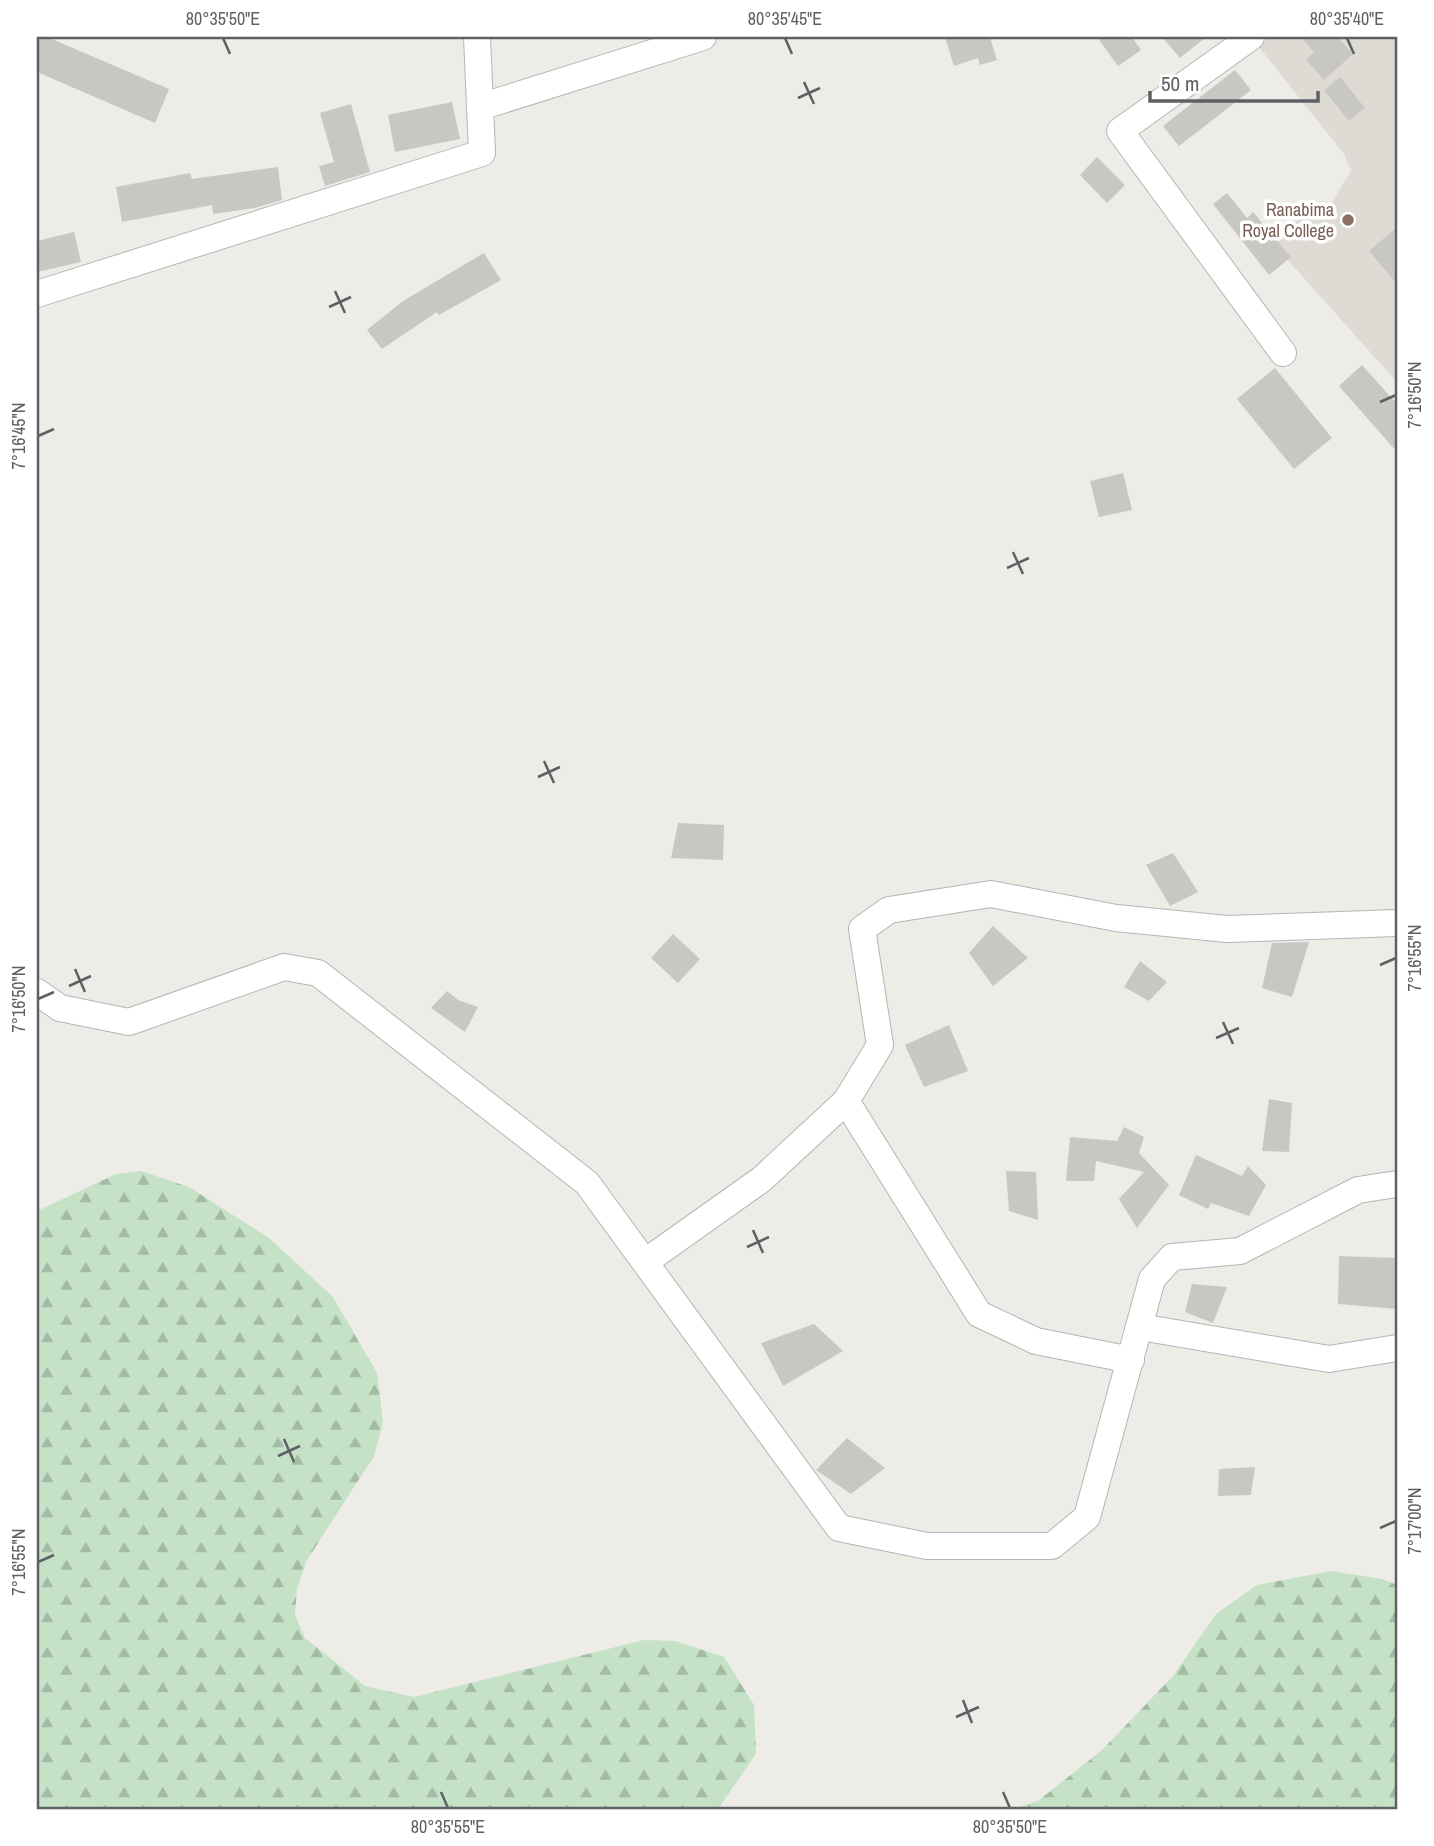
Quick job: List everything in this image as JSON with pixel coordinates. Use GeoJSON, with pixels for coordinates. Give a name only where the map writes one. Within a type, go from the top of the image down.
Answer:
{"type":"FeatureCollection","features":[{"type":"Feature","properties":{"kind":"street"},"geometry":{"type":"LineString","coordinates":[[37,293],[482,153],[477,37]]}},
{"type":"Feature","properties":{"kind":"street"},"geometry":{"type":"LineString","coordinates":[[480,107],[703,37]]}},
{"type":"Feature","properties":{"kind":"street"},"geometry":{"type":"LineString","coordinates":[[1251,37],[1120,131],[1283,353]]}},
{"type":"Feature","properties":{"kind":"street"},"geometry":{"type":"LineString","coordinates":[[645,1262],[762,1179],[846,1101],[880,1045],[862,929],[889,910],[991,894],[1116,918],[1227,929],[1397,923]]}},
{"type":"Feature","properties":{"kind":"street"},"geometry":{"type":"LineString","coordinates":[[37,992],[60,1007],[129,1022],[284,967],[318,973],[587,1183],[839,1528],[914,1543],[1052,1546],[1087,1517],[1152,1279],[1172,1257],[1240,1251],[1358,1190],[1397,1184]]}},
{"type":"Feature","properties":{"kind":"street"},"geometry":{"type":"LineString","coordinates":[[846,1101],[979,1314],[1036,1341],[1131,1360]]}},
{"type":"Feature","properties":{"kind":"street"},"geometry":{"type":"LineString","coordinates":[[1140,1327],[1329,1359],[1397,1348]]}},
{"type":"Feature","properties":{"kind":"shaded area","name":"Ranabima Royal College"},"geometry":{"type":"Polygon","coordinates":[[[1251,37],[1397,37],[1397,382],[1267,237],[1332,202],[1351,171],[1344,154],[1251,37]]]}},
{"type":"Feature","properties":{"kind":"green space"},"geometry":{"type":"Polygon","coordinates":[[[141,1171],[189,1187],[269,1238],[333,1297],[377,1373],[383,1422],[374,1456],[307,1560],[297,1588],[295,1615],[305,1638],[365,1686],[414,1697],[644,1640],[676,1641],[724,1657],[754,1705],[756,1754],[718,1809],[37,1809],[37,1211],[116,1174],[141,1171]]]}},
{"type":"Feature","properties":{"kind":"green space"},"geometry":{"type":"Polygon","coordinates":[[[1331,1571],[1382,1579],[1397,1585],[1397,1809],[1013,1809],[1038,1801],[1102,1750],[1173,1676],[1216,1614],[1257,1585],[1331,1571]]]}},
{"type":"Feature","properties":{"kind":"building"},"geometry":{"type":"Polygon","coordinates":[[[37,37],[47,37],[169,89],[155,123],[37,72],[37,37]]]}},
{"type":"Feature","properties":{"kind":"building"},"geometry":{"type":"Polygon","coordinates":[[[945,37],[990,37],[997,60],[980,65],[978,58],[954,66],[945,37]]]}},
{"type":"Feature","properties":{"kind":"building"},"geometry":{"type":"Polygon","coordinates":[[[1097,37],[1132,37],[1141,50],[1118,66],[1097,37]]]}},
{"type":"Feature","properties":{"kind":"building"},"geometry":{"type":"Polygon","coordinates":[[[1162,37],[1206,37],[1180,58],[1162,37]]]}},
{"type":"Feature","properties":{"kind":"building"},"geometry":{"type":"Polygon","coordinates":[[[1301,37],[1337,37],[1353,54],[1324,80],[1306,60],[1314,52],[1301,37]]]}},
{"type":"Feature","properties":{"kind":"building"},"geometry":{"type":"Polygon","coordinates":[[[1235,70],[1251,90],[1179,146],[1163,126],[1235,70]]]}},
{"type":"Feature","properties":{"kind":"building"},"geometry":{"type":"Polygon","coordinates":[[[1340,77],[1365,108],[1349,121],[1324,90],[1340,77]]]}},
{"type":"Feature","properties":{"kind":"building"},"geometry":{"type":"Polygon","coordinates":[[[452,102],[460,139],[395,152],[388,115],[452,102]]]}},
{"type":"Feature","properties":{"kind":"building"},"geometry":{"type":"Polygon","coordinates":[[[351,104],[370,172],[325,186],[319,166],[334,162],[320,113],[351,104]]]}},
{"type":"Feature","properties":{"kind":"building"},"geometry":{"type":"Polygon","coordinates":[[[1097,157],[1125,185],[1107,203],[1080,175],[1097,157]]]}},
{"type":"Feature","properties":{"kind":"building"},"geometry":{"type":"Polygon","coordinates":[[[278,167],[282,200],[255,208],[213,214],[212,205],[122,222],[116,187],[190,173],[192,179],[278,167]]]}},
{"type":"Feature","properties":{"kind":"building"},"geometry":{"type":"Polygon","coordinates":[[[1227,193],[1247,218],[1253,212],[1291,257],[1269,275],[1213,204],[1227,193]]]}},
{"type":"Feature","properties":{"kind":"building"},"geometry":{"type":"Polygon","coordinates":[[[1397,227],[1397,284],[1369,251],[1397,227]]]}},
{"type":"Feature","properties":{"kind":"building"},"geometry":{"type":"Polygon","coordinates":[[[74,232],[81,262],[37,272],[37,241],[74,232]]]}},
{"type":"Feature","properties":{"kind":"building"},"geometry":{"type":"Polygon","coordinates":[[[484,253],[501,280],[439,315],[437,312],[382,349],[367,330],[403,301],[484,253]]]}},
{"type":"Feature","properties":{"kind":"building"},"geometry":{"type":"Polygon","coordinates":[[[1362,365],[1397,404],[1397,452],[1339,386],[1362,365]]]}},
{"type":"Feature","properties":{"kind":"building"},"geometry":{"type":"Polygon","coordinates":[[[1275,368],[1332,438],[1294,469],[1237,399],[1275,368]]]}},
{"type":"Feature","properties":{"kind":"building"},"geometry":{"type":"Polygon","coordinates":[[[1123,473],[1132,510],[1099,517],[1090,481],[1123,473]]]}},
{"type":"Feature","properties":{"kind":"building"},"geometry":{"type":"Polygon","coordinates":[[[678,823],[724,825],[723,860],[671,858],[678,823]]]}},
{"type":"Feature","properties":{"kind":"building"},"geometry":{"type":"Polygon","coordinates":[[[1173,853],[1198,892],[1170,906],[1146,865],[1173,853]]]}},
{"type":"Feature","properties":{"kind":"building"},"geometry":{"type":"Polygon","coordinates":[[[993,926],[1028,958],[993,986],[969,953],[993,926]]]}},
{"type":"Feature","properties":{"kind":"building"},"geometry":{"type":"Polygon","coordinates":[[[673,934],[700,959],[678,983],[651,958],[673,934]]]}},
{"type":"Feature","properties":{"kind":"building"},"geometry":{"type":"Polygon","coordinates":[[[1309,942],[1292,997],[1262,988],[1272,943],[1309,942]]]}},
{"type":"Feature","properties":{"kind":"building"},"geometry":{"type":"Polygon","coordinates":[[[1140,961],[1167,982],[1149,1001],[1124,987],[1140,961]]]}},
{"type":"Feature","properties":{"kind":"building"},"geometry":{"type":"Polygon","coordinates":[[[447,991],[458,1000],[478,1007],[465,1032],[431,1008],[447,991]]]}},
{"type":"Feature","properties":{"kind":"building"},"geometry":{"type":"Polygon","coordinates":[[[949,1025],[968,1071],[924,1087],[905,1045],[949,1025]]]}},
{"type":"Feature","properties":{"kind":"building"},"geometry":{"type":"Polygon","coordinates":[[[1269,1099],[1292,1103],[1289,1152],[1262,1151],[1269,1099]]]}},
{"type":"Feature","properties":{"kind":"building"},"geometry":{"type":"Polygon","coordinates":[[[1124,1127],[1144,1137],[1139,1153],[1169,1185],[1137,1228],[1119,1199],[1144,1172],[1096,1161],[1094,1181],[1066,1181],[1070,1137],[1117,1141],[1124,1127]]]}},
{"type":"Feature","properties":{"kind":"building"},"geometry":{"type":"Polygon","coordinates":[[[1196,1155],[1242,1176],[1248,1166],[1266,1185],[1249,1216],[1211,1203],[1208,1209],[1179,1195],[1196,1155]]]}},
{"type":"Feature","properties":{"kind":"building"},"geometry":{"type":"Polygon","coordinates":[[[1006,1171],[1036,1172],[1038,1220],[1009,1211],[1006,1171]]]}},
{"type":"Feature","properties":{"kind":"building"},"geometry":{"type":"Polygon","coordinates":[[[1339,1256],[1397,1258],[1397,1309],[1338,1304],[1339,1256]]]}},
{"type":"Feature","properties":{"kind":"building"},"geometry":{"type":"Polygon","coordinates":[[[1192,1284],[1227,1287],[1213,1323],[1185,1312],[1192,1284]]]}},
{"type":"Feature","properties":{"kind":"building"},"geometry":{"type":"Polygon","coordinates":[[[814,1324],[843,1351],[783,1386],[761,1343],[814,1324]]]}},
{"type":"Feature","properties":{"kind":"building"},"geometry":{"type":"Polygon","coordinates":[[[847,1438],[885,1468],[851,1494],[816,1470],[847,1438]]]}},
{"type":"Feature","properties":{"kind":"building"},"geometry":{"type":"Polygon","coordinates":[[[1255,1467],[1251,1495],[1218,1496],[1219,1469],[1255,1467]]]}},
{"type":"Feature","properties":{"kind":"place","name":"Ranabima Royal College"},"geometry":{"type":"Point","coordinates":[1348,220]}}]}
